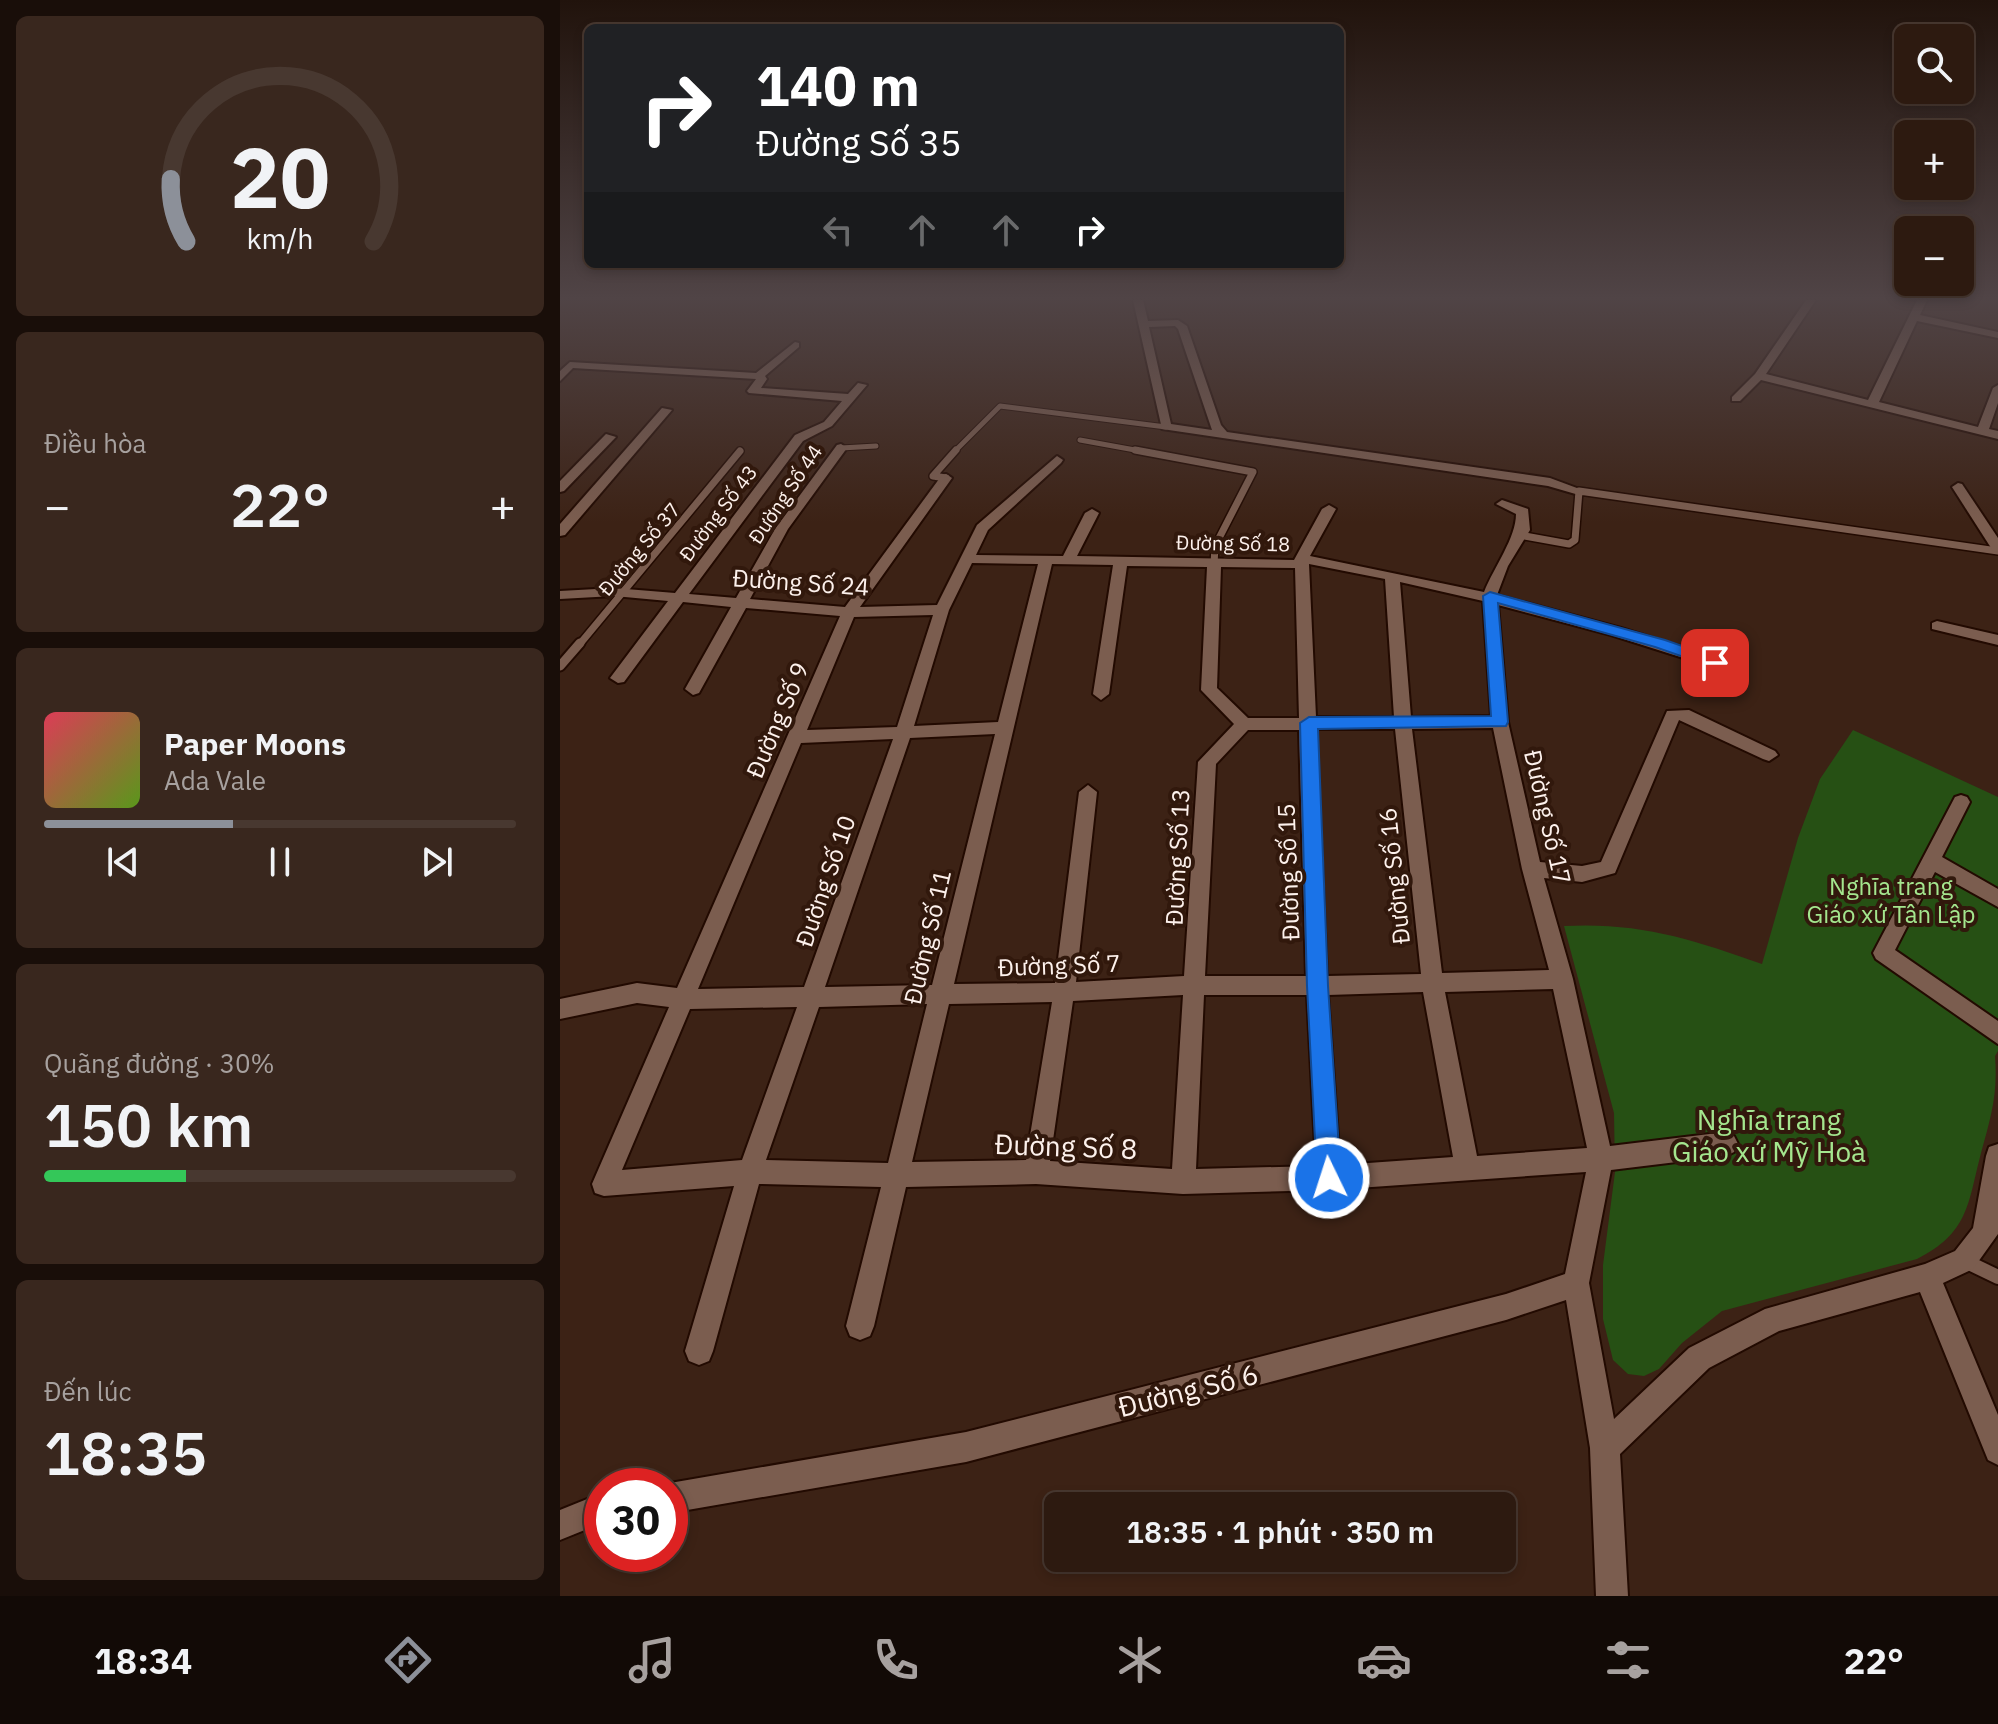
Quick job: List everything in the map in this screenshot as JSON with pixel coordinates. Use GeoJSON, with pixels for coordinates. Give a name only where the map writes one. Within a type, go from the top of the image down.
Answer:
{"type":"FeatureCollection","features":[{"type":"Feature","properties":{"kind":"street"},"geometry":{"type":"LineString","coordinates":[[733,374],[759,376],[762,379],[755,392],[851,398]]}},
{"type":"Feature","properties":{"kind":"street"},"geometry":{"type":"LineString","coordinates":[[1155,374],[1166,427],[1550,482],[1579,491]]}},
{"type":"Feature","properties":{"kind":"street"},"geometry":{"type":"LineString","coordinates":[[1198,374],[1215,426],[1222,434]]}},
{"type":"Feature","properties":{"kind":"street"},"geometry":{"type":"LineString","coordinates":[[1872,404],[1886,374]]}},
{"type":"Feature","properties":{"kind":"street"},"geometry":{"type":"LineString","coordinates":[[1736,399],[1759,376],[1998,435]]}},
{"type":"Feature","properties":{"kind":"street","name":"Đường Số 43"},"geometry":{"type":"LineString","coordinates":[[618,678],[799,438],[828,424],[862,385]]}},
{"type":"Feature","properties":{"kind":"street"},"geometry":{"type":"LineString","coordinates":[[1982,431],[1998,388]]}},
{"type":"Feature","properties":{"kind":"street"},"geometry":{"type":"LineString","coordinates":[[560,532],[666,410]]}},
{"type":"Feature","properties":{"kind":"street"},"geometry":{"type":"LineString","coordinates":[[560,488],[610,437]]}},
{"type":"Feature","properties":{"kind":"street","name":"Đường Số 44"},"geometry":{"type":"LineString","coordinates":[[693,689],[782,529],[841,448]]}},
{"type":"Feature","properties":{"kind":"street","name":"Đường Số 10"},"geometry":{"type":"LineString","coordinates":[[699,1351],[750,1172],[904,731],[942,610],[982,528],[1057,460]]}},
{"type":"Feature","properties":{"kind":"street","name":"Đường Số 9"},"geometry":{"type":"LineString","coordinates":[[684,999],[849,612],[946,478]]}},
{"type":"Feature","properties":{"kind":"street"},"geometry":{"type":"LineString","coordinates":[[1958,487],[1998,550]]}},
{"type":"Feature","properties":{"kind":"street"},"geometry":{"type":"LineString","coordinates":[[1502,504],[1523,512],[1519,535]]}},
{"type":"Feature","properties":{"kind":"street"},"geometry":{"type":"LineString","coordinates":[[1301,562],[1329,509]]}},
{"type":"Feature","properties":{"kind":"street"},"geometry":{"type":"LineString","coordinates":[[560,513],[576,514]]}},
{"type":"Feature","properties":{"kind":"street"},"geometry":{"type":"LineString","coordinates":[[1068,560],[1092,513]]}},
{"type":"Feature","properties":{"kind":"street","name":"Đường Số 17"},"geometry":{"type":"LineString","coordinates":[[1519,535],[1501,566],[1490,596],[1500,722],[1532,869],[1562,979],[1601,1159]]}},
{"type":"Feature","properties":{"kind":"street","name":"Đường Số 18"},"geometry":{"type":"LineString","coordinates":[[966,559],[1214,565],[1301,562],[1490,596],[1660,643],[1715,663]]}},
{"type":"Feature","properties":{"kind":"street","name":"Đường Số 11"},"geometry":{"type":"LineString","coordinates":[[860,1326],[1046,560]]}},
{"type":"Feature","properties":{"kind":"street"},"geometry":{"type":"LineString","coordinates":[[1101,694],[1121,561]]}},
{"type":"Feature","properties":{"kind":"street","name":"Đường Số 15"},"geometry":{"type":"LineString","coordinates":[[1301,562],[1317,986],[1329,1178]]}},
{"type":"Feature","properties":{"kind":"street"},"geometry":{"type":"LineString","coordinates":[[1214,565],[1209,690],[1244,724],[1500,722]]}},
{"type":"Feature","properties":{"kind":"street","name":"Đường Số 16"},"geometry":{"type":"LineString","coordinates":[[1392,576],[1396,597],[1403,722],[1432,981],[1467,1167]]}},
{"type":"Feature","properties":{"kind":"street","name":"Đường Số 24"},"geometry":{"type":"LineString","coordinates":[[560,595],[624,593],[849,612],[942,610]]}},
{"type":"Feature","properties":{"kind":"street"},"geometry":{"type":"LineString","coordinates":[[1937,626],[1998,640]]}},
{"type":"Feature","properties":{"kind":"street"},"geometry":{"type":"LineString","coordinates":[[1532,869],[1590,874],[1601,873],[1608,867],[1673,715],[1683,714],[1769,755]]}},
{"type":"Feature","properties":{"kind":"street","name":"Đường Số 13"},"geometry":{"type":"LineString","coordinates":[[1183,1182],[1207,762],[1244,724]]}},
{"type":"Feature","properties":{"kind":"street"},"geometry":{"type":"LineString","coordinates":[[797,737],[1003,728]]}},
{"type":"Feature","properties":{"kind":"street"},"geometry":{"type":"LineString","coordinates":[[1036,1172],[1064,992],[1088,792]]}},
{"type":"Feature","properties":{"kind":"street"},"geometry":{"type":"LineString","coordinates":[[1961,802],[1883,953],[1998,1034]]}},
{"type":"Feature","properties":{"kind":"street"},"geometry":{"type":"LineString","coordinates":[[1931,860],[1998,899]]}},
{"type":"Feature","properties":{"kind":"street","name":"Đường Số 7"},"geometry":{"type":"LineString","coordinates":[[560,1009],[637,993],[684,999],[1562,979]]}},
{"type":"Feature","properties":{"kind":"street","name":"Đường Số 8"},"geometry":{"type":"LineString","coordinates":[[684,999],[604,1184],[750,1172],[896,1175],[1036,1172],[1183,1182],[1329,1178],[1601,1159],[1726,1144]]}},
{"type":"Feature","properties":{"kind":"street"},"geometry":{"type":"LineString","coordinates":[[1605,1448],[1699,1358],[1775,1319],[1927,1277],[1964,1260],[1985,1234],[1998,1156]]}},
{"type":"Feature","properties":{"kind":"street"},"geometry":{"type":"LineString","coordinates":[[1601,1159],[1576,1283],[1605,1448],[1612,1596]]}},
{"type":"Feature","properties":{"kind":"street"},"geometry":{"type":"LineString","coordinates":[[1927,1277],[1998,1450]]}},
{"type":"Feature","properties":{"kind":"street","name":"Đường Số 6"},"geometry":{"type":"LineString","coordinates":[[688,1495],[966,1447],[1506,1307],[1576,1283]]}},
{"type":"Feature","properties":{"kind":"street"},"geometry":{"type":"LineString","coordinates":[[560,1525],[584,1515]]}},
{"type":"Feature","properties":{"kind":"lane"},"geometry":{"type":"LineString","coordinates":[[946,478],[933,476],[1000,406],[1166,427]]}},
{"type":"Feature","properties":{"kind":"lane"},"geometry":{"type":"LineString","coordinates":[[1080,440],[1253,472],[1215,546],[1214,565]]}},
{"type":"Feature","properties":{"kind":"lane"},"geometry":{"type":"LineString","coordinates":[[841,448],[876,446]]}},
{"type":"Feature","properties":{"kind":"lane","name":"Đường Số 37"},"geometry":{"type":"LineString","coordinates":[[560,666],[740,451]]}},
{"type":"Feature","properties":{"kind":"lane"},"geometry":{"type":"LineString","coordinates":[[1519,535],[1569,544],[1575,540],[1579,491],[1998,550]]}},
{"type":"Feature","properties":{"kind":"lane"},"geometry":{"type":"LineString","coordinates":[[1964,1260],[1998,1277]]}},
{"type":"Feature","properties":{"kind":"green space","name":"Nghĩa trang Giáo xứ Mỹ Hoà"},"geometry":{"type":"Polygon","coordinates":[[[1853,730],[1998,797],[1998,1051],[1995,1056],[1993,1105],[1969,1202],[1957,1227],[1947,1238],[1917,1259],[1722,1311],[1682,1343],[1659,1369],[1644,1376],[1628,1374],[1613,1360],[1603,1319],[1603,1265],[1615,1172],[1614,1113],[1564,926],[1617,927],[1665,934],[1762,964],[1798,838],[1820,779],[1853,730]]]}},
{"type":"Feature","properties":{"kind":"route"},"geometry":{"type":"LineString","coordinates":[[1329,1178],[1317,986],[1309,723],[1500,722],[1490,596],[1660,643],[1715,663]]}},
{"type":"Feature","properties":{"kind":"park label","name":"Nghĩa trang Giáo xứ Tân Lập"},"geometry":{"type":"Point","coordinates":[1891,900]}}]}
